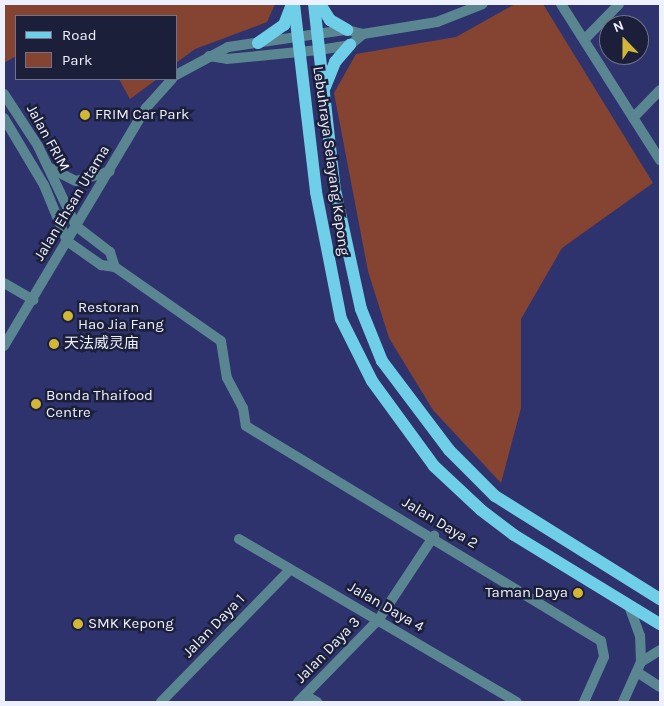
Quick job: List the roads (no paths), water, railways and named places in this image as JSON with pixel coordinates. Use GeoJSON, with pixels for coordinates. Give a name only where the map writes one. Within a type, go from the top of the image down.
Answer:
{"type":"FeatureCollection","features":[{"type":"Feature","properties":{"kind":"main road","name":"Lebuhraya Selayang Kepong"},"geometry":{"type":"LineString","coordinates":[[293,4],[316,192],[341,320],[372,381],[434,466],[481,510],[660,624]]}},
{"type":"Feature","properties":{"kind":"main road"},"geometry":{"type":"LineString","coordinates":[[258,43],[284,25],[293,4]]}},
{"type":"Feature","properties":{"kind":"main road","name":"Lebuhraya Selayang Kepong"},"geometry":{"type":"LineString","coordinates":[[314,4],[336,190],[359,300],[382,361],[449,450],[495,496],[659,598]]}},
{"type":"Feature","properties":{"kind":"main road"},"geometry":{"type":"LineString","coordinates":[[320,4],[330,20],[346,30]]}},
{"type":"Feature","properties":{"kind":"main road"},"geometry":{"type":"LineString","coordinates":[[324,92],[335,62],[350,45]]}},
{"type":"Feature","properties":{"kind":"street"},"geometry":{"type":"LineString","coordinates":[[178,74],[228,47],[346,30],[363,34],[437,22],[483,4]]}},
{"type":"Feature","properties":{"kind":"street"},"geometry":{"type":"LineString","coordinates":[[561,4],[660,160]]}},
{"type":"Feature","properties":{"kind":"street"},"geometry":{"type":"LineString","coordinates":[[584,40],[619,4]]}},
{"type":"Feature","properties":{"kind":"street"},"geometry":{"type":"LineString","coordinates":[[209,56],[227,59],[319,50],[350,45],[363,34]]}},
{"type":"Feature","properties":{"kind":"street","name":"Jalan Ehsan Utama"},"geometry":{"type":"LineString","coordinates":[[4,346],[146,108],[171,80]]}},
{"type":"Feature","properties":{"kind":"street"},"geometry":{"type":"LineString","coordinates":[[633,118],[660,90]]}},
{"type":"Feature","properties":{"kind":"street","name":"Jalan FRIM"},"geometry":{"type":"LineString","coordinates":[[4,94],[20,117],[48,167],[76,226]]}},
{"type":"Feature","properties":{"kind":"street"},"geometry":{"type":"LineString","coordinates":[[6,124],[20,117]]}},
{"type":"Feature","properties":{"kind":"street","name":"Jalan FRIM"},"geometry":{"type":"LineString","coordinates":[[6,124],[44,185],[68,241]]}},
{"type":"Feature","properties":{"kind":"street"},"geometry":{"type":"LineString","coordinates":[[48,167],[76,181],[110,171]]}},
{"type":"Feature","properties":{"kind":"street"},"geometry":{"type":"LineString","coordinates":[[68,241],[101,265],[115,267],[110,252],[76,226]]}},
{"type":"Feature","properties":{"kind":"street","name":"Jalan Daya 2"},"geometry":{"type":"LineString","coordinates":[[115,267],[221,341],[227,378],[243,408],[246,426],[434,536],[601,641],[604,657],[584,702]]}},
{"type":"Feature","properties":{"kind":"street"},"geometry":{"type":"LineString","coordinates":[[4,283],[33,300]]}},
{"type":"Feature","properties":{"kind":"street","name":"Jalan Daya 3"},"geometry":{"type":"LineString","coordinates":[[302,699],[379,619],[434,536]]}},
{"type":"Feature","properties":{"kind":"street","name":"Jalan Daya 4"},"geometry":{"type":"LineString","coordinates":[[239,539],[290,570],[379,619],[517,702]]}},
{"type":"Feature","properties":{"kind":"street","name":"Jalan Daya 1"},"geometry":{"type":"LineString","coordinates":[[161,702],[290,570]]}},
{"type":"Feature","properties":{"kind":"street"},"geometry":{"type":"LineString","coordinates":[[623,702],[641,662],[640,636],[629,606]]}},
{"type":"Feature","properties":{"kind":"street"},"geometry":{"type":"LineString","coordinates":[[641,662],[660,650]]}},
{"type":"Feature","properties":{"kind":"street"},"geometry":{"type":"LineString","coordinates":[[637,672],[660,687]]}},
{"type":"Feature","properties":{"kind":"street"},"geometry":{"type":"LineString","coordinates":[[302,699],[317,702]]}},
{"type":"Feature","properties":{"kind":"place","name":"FRIM Car Park"},"geometry":{"type":"Point","coordinates":[85,115]}},
{"type":"Feature","properties":{"kind":"place","name":"Restoran Hao Jia Fang"},"geometry":{"type":"Point","coordinates":[68,316]}},
{"type":"Feature","properties":{"kind":"place","name":"天法威灵庙"},"geometry":{"type":"Point","coordinates":[54,344]}},
{"type":"Feature","properties":{"kind":"place","name":"Bonda Thaifood Centre"},"geometry":{"type":"Point","coordinates":[36,404]}},
{"type":"Feature","properties":{"kind":"place","name":"Taman Daya"},"geometry":{"type":"Point","coordinates":[578,593]}},
{"type":"Feature","properties":{"kind":"place","name":"SMK Kepong"},"geometry":{"type":"Point","coordinates":[78,624]}}]}
